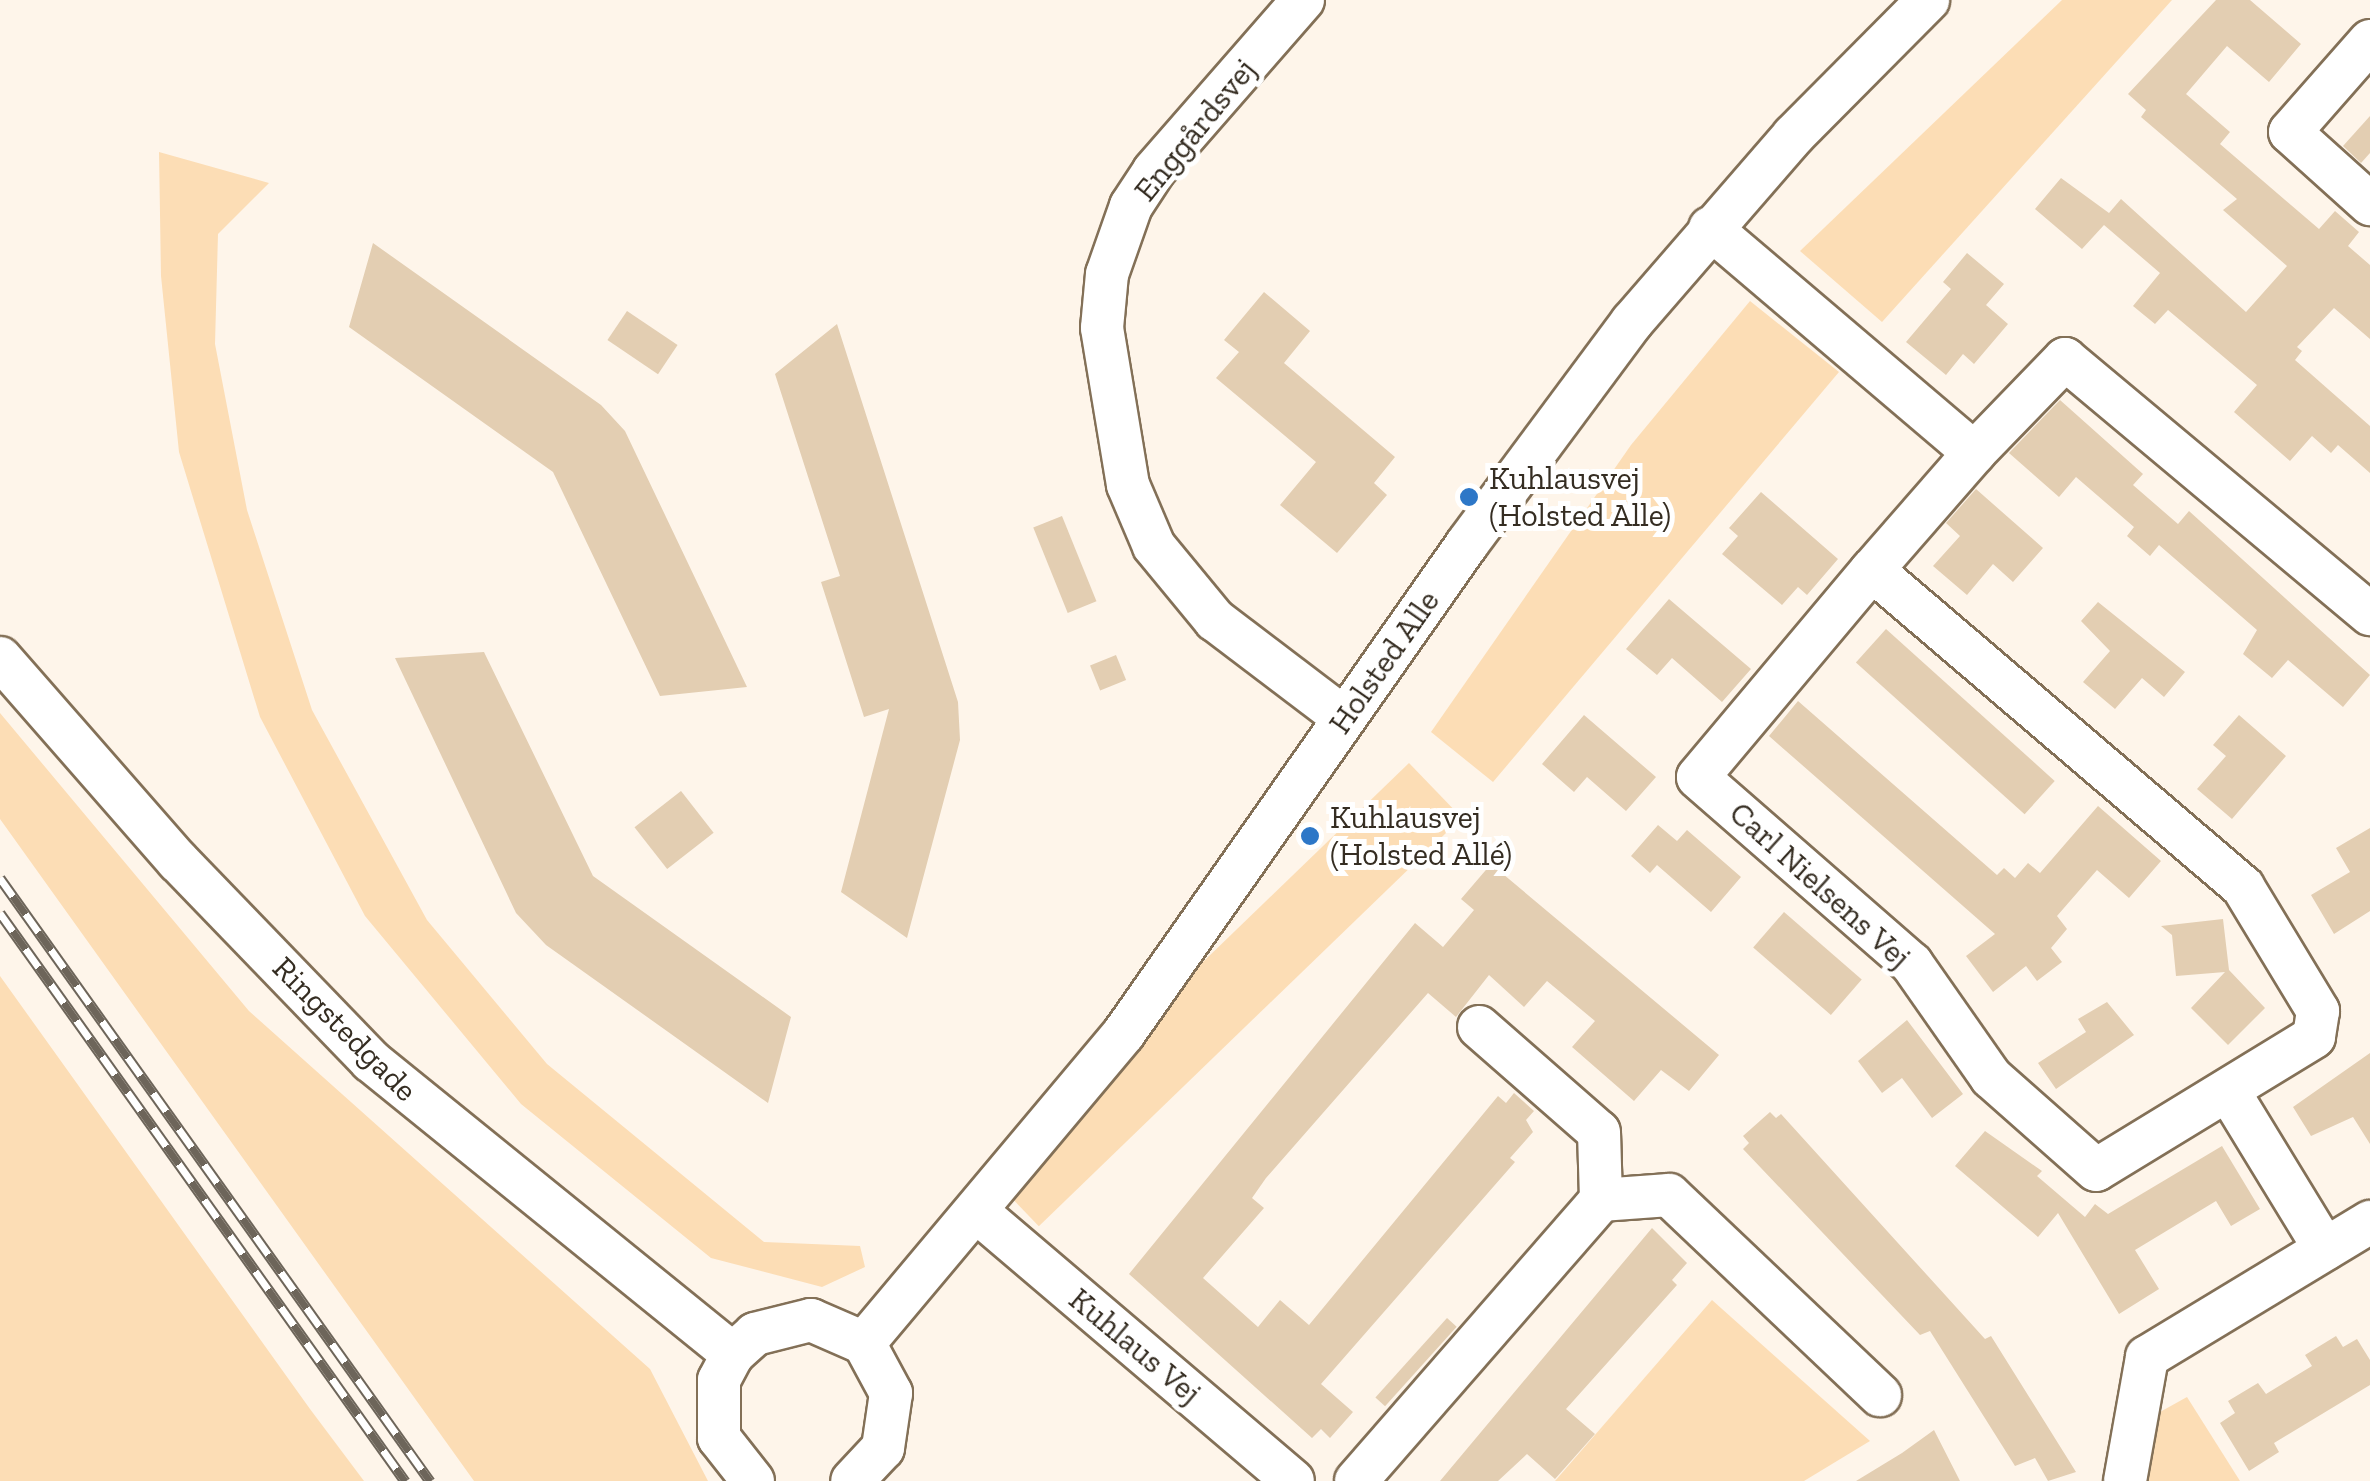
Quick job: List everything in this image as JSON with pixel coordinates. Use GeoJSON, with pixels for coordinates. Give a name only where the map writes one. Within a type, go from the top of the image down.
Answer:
{"type":"FeatureCollection","features":[{"type":"Feature","properties":{"kind":"street","name":"Enggårdsvej"},"geometry":{"type":"LineString","coordinates":[[1303,0],[1154,171],[1131,206],[1107,274],[1102,328],[1119,448],[1154,546],[1215,620],[1344,718]]}},
{"type":"Feature","properties":{"kind":"street","name":"Holsted Alle"},"geometry":{"type":"LineString","coordinates":[[864,1344],[1124,1033],[1530,455],[1710,228],[1928,0]]}},
{"type":"Feature","properties":{"kind":"street"},"geometry":{"type":"LineString","coordinates":[[2370,40],[2290,132],[2370,204]]}},
{"type":"Feature","properties":{"kind":"street"},"geometry":{"type":"LineString","coordinates":[[1710,228],[1974,453]]}},
{"type":"Feature","properties":{"kind":"street","name":"Carl Nielsens Vej"},"geometry":{"type":"LineString","coordinates":[[1872,570],[2243,887],[2321,1025],[2314,1037],[2229,1092],[2096,1170],[1991,1077],[1912,964],[1698,777],[1872,570],[1974,453],[2065,358],[2370,614]]}},
{"type":"Feature","properties":{"kind":"street","name":"Ringstedgade"},"geometry":{"type":"LineString","coordinates":[[0,658],[178,860],[370,1061],[733,1354]]}},
{"type":"Feature","properties":{"kind":"street"},"geometry":{"type":"LineString","coordinates":[[1356,1481],[1601,1200],[1600,1132],[1479,1027]]}},
{"type":"Feature","properties":{"kind":"street"},"geometry":{"type":"LineString","coordinates":[[2229,1092],[2325,1249]]}},
{"type":"Feature","properties":{"kind":"street"},"geometry":{"type":"LineString","coordinates":[[1601,1200],[1669,1195],[1880,1395]]}},
{"type":"Feature","properties":{"kind":"street","name":"Kuhlaus Vej"},"geometry":{"type":"LineString","coordinates":[[976,1211],[1293,1481]]}},
{"type":"Feature","properties":{"kind":"street"},"geometry":{"type":"LineString","coordinates":[[2125,1481],[2147,1357],[2370,1222]]}},
{"type":"Feature","properties":{"kind":"street"},"geometry":{"type":"LineString","coordinates":[[753,1481],[720,1438],[714,1409],[733,1354],[755,1334],[811,1320],[864,1344],[881,1366],[891,1407],[883,1448],[865,1478]]}},
{"type":"Feature","properties":{"kind":"shaded area"},"geometry":{"type":"Polygon","coordinates":[[[2062,0],[2172,0],[1882,322],[1800,251],[2062,0]]]}},
{"type":"Feature","properties":{"kind":"shaded area"},"geometry":{"type":"Polygon","coordinates":[[[159,152],[269,183],[218,234],[215,344],[247,510],[312,710],[427,920],[547,1064],[764,1242],[860,1246],[865,1267],[822,1287],[711,1258],[521,1104],[365,916],[260,717],[179,452],[161,276],[159,152]]]}},
{"type":"Feature","properties":{"kind":"shaded area"},"geometry":{"type":"Polygon","coordinates":[[[1750,301],[1839,372],[1493,782],[1431,732],[1631,445],[1750,301]]]}},
{"type":"Feature","properties":{"kind":"shaded area"},"geometry":{"type":"Polygon","coordinates":[[[0,713],[249,1011],[650,1369],[708,1481],[474,1481],[0,819],[0,713]]]}},
{"type":"Feature","properties":{"kind":"shaded area"},"geometry":{"type":"Polygon","coordinates":[[[1409,763],[1462,818],[1039,1226],[986,1171],[1409,763]]]}},
{"type":"Feature","properties":{"kind":"shaded area"},"geometry":{"type":"Polygon","coordinates":[[[0,976],[310,1409],[364,1481],[0,1481],[0,976]]]}},
{"type":"Feature","properties":{"kind":"shaded area"},"geometry":{"type":"Polygon","coordinates":[[[1712,1300],[1870,1441],[1804,1481],[1555,1481],[1712,1300]]]}},
{"type":"Feature","properties":{"kind":"shaded area"},"geometry":{"type":"Polygon","coordinates":[[[2187,1397],[2240,1481],[2143,1481],[2151,1417],[2187,1397]]]}},
{"type":"Feature","properties":{"kind":"building"},"geometry":{"type":"Polygon","coordinates":[[[2216,0],[2250,0],[2301,44],[2269,82],[2227,46],[2186,94],[2230,132],[2220,144],[2319,229],[2335,211],[2359,232],[2348,246],[2370,265],[2370,339],[2334,308],[2297,347],[2302,351],[2295,360],[2370,426],[2370,473],[2338,445],[2331,453],[2312,436],[2290,461],[2234,412],[2257,385],[2168,310],[2155,324],[2133,306],[2160,273],[2104,225],[2082,249],[2035,209],[2061,178],[2109,213],[2121,199],[2246,312],[2287,266],[2223,210],[2237,199],[2141,117],[2146,110],[2128,94],[2216,0]]]}},
{"type":"Feature","properties":{"kind":"building"},"geometry":{"type":"Polygon","coordinates":[[[2370,116],[2370,153],[2361,163],[2343,146],[2370,116]]]}},
{"type":"Feature","properties":{"kind":"building"},"geometry":{"type":"Polygon","coordinates":[[[373,243],[601,405],[625,431],[747,687],[660,696],[553,472],[349,327],[373,243]]]}},
{"type":"Feature","properties":{"kind":"building"},"geometry":{"type":"Polygon","coordinates":[[[1967,253],[2004,284],[1986,305],[2008,324],[1974,364],[1963,354],[1946,375],[1906,342],[1951,289],[1943,282],[1967,253]]]}},
{"type":"Feature","properties":{"kind":"building"},"geometry":{"type":"Polygon","coordinates":[[[1264,292],[1310,331],[1284,363],[1395,457],[1374,483],[1387,495],[1337,553],[1280,505],[1316,462],[1216,378],[1239,352],[1224,340],[1264,292]]]}},
{"type":"Feature","properties":{"kind":"building"},"geometry":{"type":"Polygon","coordinates":[[[627,311],[678,345],[658,374],[607,340],[627,311]]]}},
{"type":"Feature","properties":{"kind":"building"},"geometry":{"type":"Polygon","coordinates":[[[837,324],[958,702],[960,740],[907,938],[841,892],[889,709],[864,717],[821,582],[840,576],[775,374],[837,324]]]}},
{"type":"Feature","properties":{"kind":"building"},"geometry":{"type":"Polygon","coordinates":[[[2060,400],[2143,474],[2133,485],[2178,524],[2189,511],[2370,675],[2343,707],[2288,660],[2272,678],[2243,654],[2257,630],[2159,545],[2150,556],[2127,536],[2134,527],[2076,477],[2059,497],[2009,453],[2060,400]]]}},
{"type":"Feature","properties":{"kind":"building"},"geometry":{"type":"Polygon","coordinates":[[[1976,489],[2043,548],[2013,582],[1993,564],[1967,595],[1933,566],[1960,536],[1946,523],[1976,489]]]}},
{"type":"Feature","properties":{"kind":"building"},"geometry":{"type":"Polygon","coordinates":[[[1761,492],[1838,559],[1807,595],[1798,587],[1782,605],[1722,554],[1738,536],[1729,528],[1761,492]]]}},
{"type":"Feature","properties":{"kind":"building"},"geometry":{"type":"Polygon","coordinates":[[[1062,516],[1096,601],[1068,613],[1033,528],[1062,516]]]}},
{"type":"Feature","properties":{"kind":"building"},"geometry":{"type":"Polygon","coordinates":[[[1669,599],[1751,669],[1722,702],[1672,658],[1657,675],[1626,649],[1669,599]]]}},
{"type":"Feature","properties":{"kind":"building"},"geometry":{"type":"Polygon","coordinates":[[[2098,602],[2185,672],[2164,697],[2142,678],[2115,709],[2083,682],[2110,651],[2081,621],[2098,602]]]}},
{"type":"Feature","properties":{"kind":"building"},"geometry":{"type":"Polygon","coordinates":[[[1886,629],[2055,781],[2025,814],[1856,662],[1886,629]]]}},
{"type":"Feature","properties":{"kind":"building"},"geometry":{"type":"Polygon","coordinates":[[[484,652],[593,876],[791,1017],[768,1103],[546,945],[516,913],[395,658],[484,652]]]}},
{"type":"Feature","properties":{"kind":"building"},"geometry":{"type":"Polygon","coordinates":[[[1116,655],[1126,680],[1100,691],[1090,665],[1116,655]]]}},
{"type":"Feature","properties":{"kind":"building"},"geometry":{"type":"Polygon","coordinates":[[[1798,701],[1997,875],[2004,868],[2015,878],[2028,863],[2040,873],[2098,806],[2161,861],[2129,898],[2097,870],[2057,916],[2067,929],[2051,948],[2062,962],[2037,981],[2026,966],[1993,992],[1966,956],[1995,934],[1769,736],[1798,701]]]}},
{"type":"Feature","properties":{"kind":"building"},"geometry":{"type":"Polygon","coordinates":[[[1584,715],[1656,777],[1626,811],[1587,777],[1574,792],[1542,764],[1584,715]]]}},
{"type":"Feature","properties":{"kind":"building"},"geometry":{"type":"Polygon","coordinates":[[[2239,715],[2286,756],[2232,819],[2197,789],[2226,756],[2213,745],[2239,715]]]}},
{"type":"Feature","properties":{"kind":"building"},"geometry":{"type":"Polygon","coordinates":[[[681,791],[714,833],[667,869],[635,827],[681,791]]]}},
{"type":"Feature","properties":{"kind":"building"},"geometry":{"type":"Polygon","coordinates":[[[1658,825],[1677,841],[1687,830],[1741,877],[1711,912],[1657,865],[1650,873],[1631,856],[1658,825]]]}},
{"type":"Feature","properties":{"kind":"building"},"geometry":{"type":"Polygon","coordinates":[[[2370,828],[2370,911],[2334,934],[2311,895],[2350,872],[2336,848],[2370,828]]]}},
{"type":"Feature","properties":{"kind":"building"},"geometry":{"type":"Polygon","coordinates":[[[1491,864],[1719,1055],[1689,1091],[1661,1070],[1634,1101],[1572,1047],[1595,1021],[1547,981],[1524,1007],[1489,975],[1456,1017],[1428,993],[1266,1178],[1252,1198],[1264,1208],[1203,1278],[1258,1327],[1280,1300],[1309,1325],[1498,1096],[1506,1103],[1514,1093],[1534,1111],[1526,1120],[1533,1132],[1510,1158],[1515,1162],[1321,1384],[1353,1412],[1330,1438],[1321,1429],[1312,1438],[1129,1274],[1415,923],[1443,947],[1474,910],[1461,899],[1491,864]]]}},
{"type":"Feature","properties":{"kind":"building"},"geometry":{"type":"Polygon","coordinates":[[[1784,912],[1862,980],[1831,1015],[1753,947],[1784,912]]]}},
{"type":"Feature","properties":{"kind":"building"},"geometry":{"type":"Polygon","coordinates":[[[2223,919],[2229,970],[2265,1008],[2228,1045],[2191,1008],[2225,972],[2176,976],[2172,935],[2161,926],[2223,919]]]}},
{"type":"Feature","properties":{"kind":"building"},"geometry":{"type":"Polygon","coordinates":[[[2107,1002],[2134,1035],[2056,1089],[2038,1063],[2086,1032],[2078,1019],[2107,1002]]]}},
{"type":"Feature","properties":{"kind":"building"},"geometry":{"type":"Polygon","coordinates":[[[1907,1020],[1963,1094],[1932,1118],[1902,1078],[1882,1093],[1858,1061],[1907,1020]]]}},
{"type":"Feature","properties":{"kind":"building"},"geometry":{"type":"Polygon","coordinates":[[[2370,1053],[2370,1144],[2353,1117],[2311,1136],[2293,1107],[2370,1053]]]}},
{"type":"Feature","properties":{"kind":"building"},"geometry":{"type":"Polygon","coordinates":[[[1770,1112],[1776,1118],[1781,1114],[1985,1339],[1991,1336],[2076,1472],[2048,1481],[2035,1458],[2015,1466],[1930,1331],[1920,1335],[1743,1149],[1749,1143],[1743,1136],[1770,1112]]]}},
{"type":"Feature","properties":{"kind":"building"},"geometry":{"type":"Polygon","coordinates":[[[1985,1131],[2042,1171],[2037,1176],[2085,1217],[2095,1204],[2108,1214],[2222,1146],[2260,1209],[2231,1226],[2216,1201],[2135,1250],[2159,1289],[2119,1314],[2058,1213],[2038,1237],[1955,1166],[1985,1131]]]}},
{"type":"Feature","properties":{"kind":"building"},"geometry":{"type":"Polygon","coordinates":[[[1652,1228],[1687,1263],[1672,1280],[1677,1285],[1566,1409],[1595,1434],[1555,1479],[1527,1454],[1498,1481],[1440,1481],[1652,1228]]]}},
{"type":"Feature","properties":{"kind":"building"},"geometry":{"type":"Polygon","coordinates":[[[1447,1318],[1457,1327],[1385,1406],[1375,1398],[1447,1318]]]}},
{"type":"Feature","properties":{"kind":"building"},"geometry":{"type":"Polygon","coordinates":[[[2336,1336],[2343,1347],[2357,1339],[2370,1360],[2370,1385],[2274,1443],[2279,1452],[2249,1471],[2220,1423],[2235,1413],[2228,1401],[2258,1383],[2266,1394],[2312,1366],[2305,1355],[2336,1336]]]}},
{"type":"Feature","properties":{"kind":"building"},"geometry":{"type":"Polygon","coordinates":[[[1934,1430],[1960,1481],[1856,1481],[1902,1453],[1934,1430]]]}},
{"type":"Feature","properties":{"kind":"railway"},"geometry":{"type":"LineString","coordinates":[[0,878],[430,1481]]}},
{"type":"Feature","properties":{"kind":"railway"},"geometry":{"type":"LineString","coordinates":[[0,913],[405,1481]]}},
{"type":"Feature","properties":{"kind":"place","name":"Kuhlausvej (Holsted Alle)"},"geometry":{"type":"Point","coordinates":[1469,497]}},
{"type":"Feature","properties":{"kind":"place","name":"Kuhlausvej (Holsted Allé)"},"geometry":{"type":"Point","coordinates":[1310,836]}}]}
